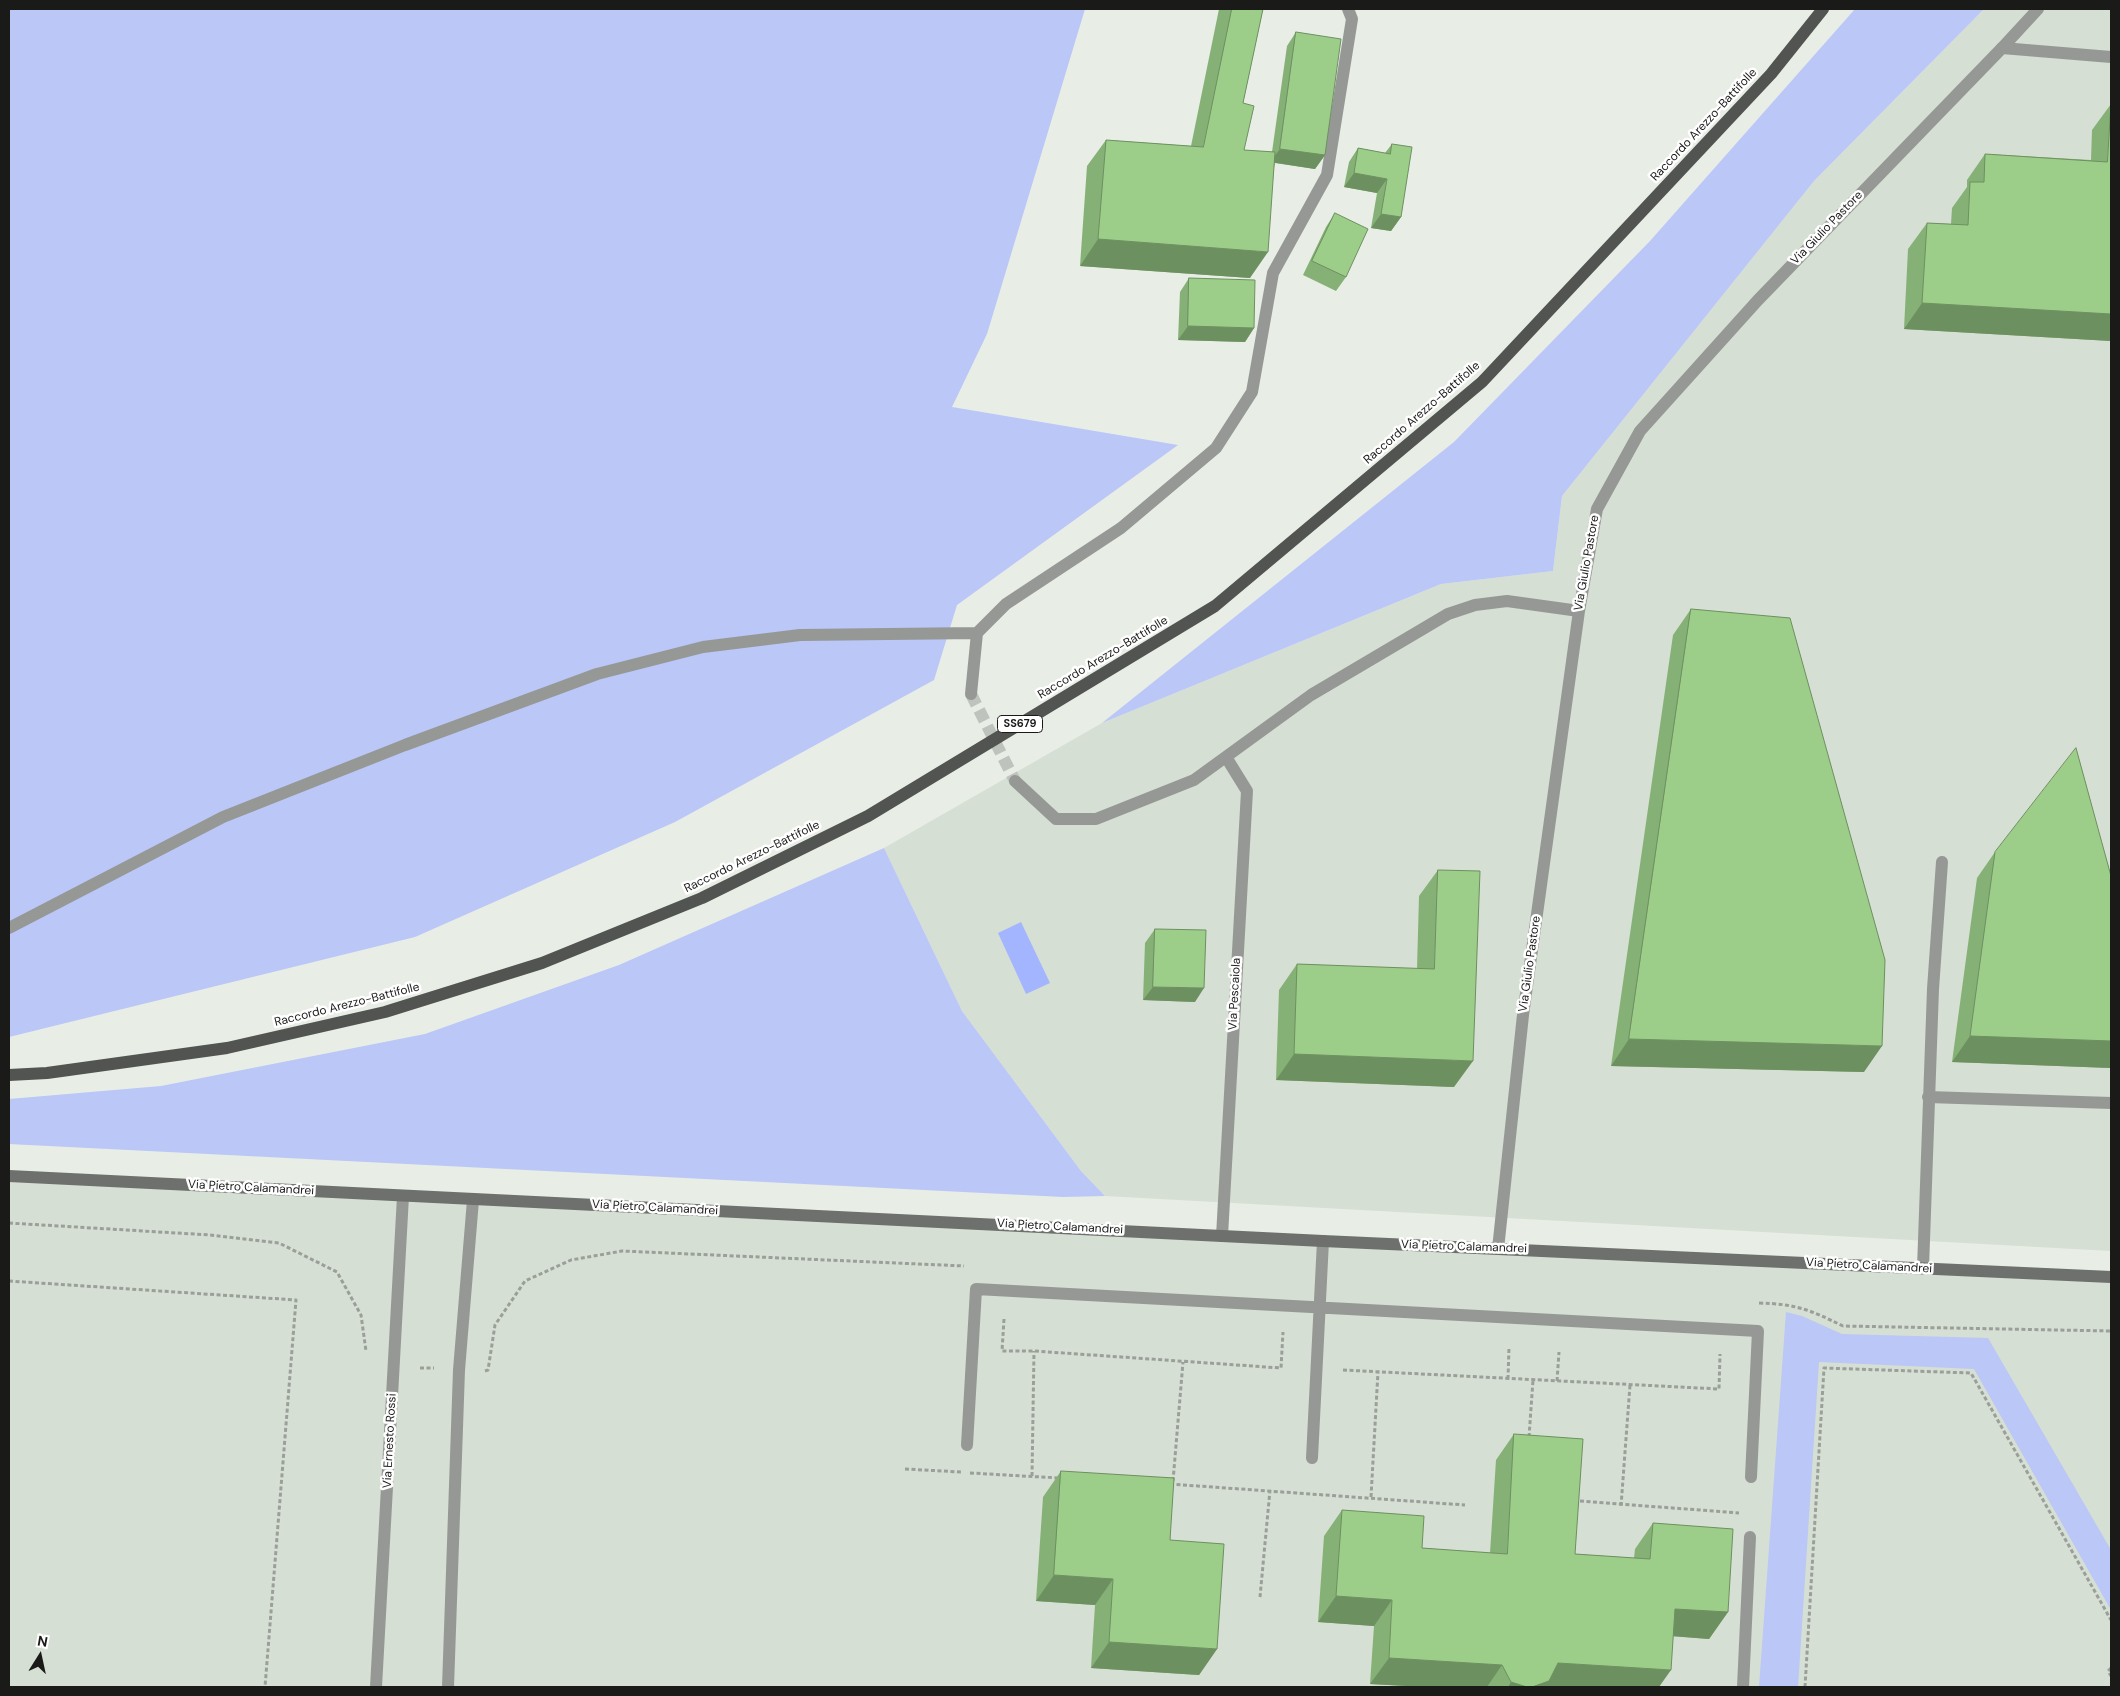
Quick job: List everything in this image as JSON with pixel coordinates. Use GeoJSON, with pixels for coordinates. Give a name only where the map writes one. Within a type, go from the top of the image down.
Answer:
{"type":"FeatureCollection","features":[{"type":"Feature","properties":{"kind":"main road","name":"Raccordo Arezzo-Battifolle"},"geometry":{"type":"LineString","coordinates":[[9,1075],[47,1073],[227,1048],[385,1012],[542,963],[702,898],[868,816],[1215,606],[1482,382],[1771,74],[1823,9]]}},
{"type":"Feature","properties":{"kind":"main road","name":"Via Pietro Calamandrei"},"geometry":{"type":"LineString","coordinates":[[9,1176],[1323,1241],[2111,1277]]}},
{"type":"Feature","properties":{"kind":"street"},"geometry":{"type":"LineString","coordinates":[[971,694],[977,633],[1006,604],[1121,528],[1216,448],[1252,392],[1273,273],[1327,175],[1352,19],[1348,9]]}},
{"type":"Feature","properties":{"kind":"street","name":"Via Giulio Pastore"},"geometry":{"type":"LineString","coordinates":[[1498,1249],[1523,1015],[1579,611],[1596,509],[1640,431],[1758,300],[2038,9]]}},
{"type":"Feature","properties":{"kind":"street"},"geometry":{"type":"LineString","coordinates":[[2002,48],[2111,57]]}},
{"type":"Feature","properties":{"kind":"street"},"geometry":{"type":"LineString","coordinates":[[1015,781],[1056,819],[1096,819],[1194,780],[1311,695],[1448,614],[1475,605],[1507,600],[1579,611]]}},
{"type":"Feature","properties":{"kind":"street"},"geometry":{"type":"LineString","coordinates":[[9,928],[224,817],[405,745],[597,674],[703,647],[800,635],[977,633]]}},
{"type":"Feature","properties":{"kind":"street","name":"Via Pescaiola"},"geometry":{"type":"LineString","coordinates":[[1222,1236],[1247,791],[1226,757]]}},
{"type":"Feature","properties":{"kind":"street"},"geometry":{"type":"LineString","coordinates":[[1923,1268],[1928,1097],[1942,862]]}},
{"type":"Feature","properties":{"kind":"street"},"geometry":{"type":"LineString","coordinates":[[1928,1097],[2111,1103]]}},
{"type":"Feature","properties":{"kind":"street","name":"Via Ernesto Rossi"},"geometry":{"type":"LineString","coordinates":[[376,1687],[403,1196]]}},
{"type":"Feature","properties":{"kind":"street"},"geometry":{"type":"LineString","coordinates":[[448,1687],[459,1370],[473,1200]]}},
{"type":"Feature","properties":{"kind":"street"},"geometry":{"type":"LineString","coordinates":[[1312,1458],[1323,1241]]}},
{"type":"Feature","properties":{"kind":"street"},"geometry":{"type":"LineString","coordinates":[[967,1445],[976,1289],[1320,1309],[1758,1331],[1751,1477]]}},
{"type":"Feature","properties":{"kind":"street"},"geometry":{"type":"LineString","coordinates":[[1743,1687],[1750,1537]]}},
{"type":"Feature","properties":{"kind":"path"},"geometry":{"type":"LineString","coordinates":[[9,1223],[210,1235],[279,1243],[337,1272],[361,1316],[368,1365],[459,1370]]}},
{"type":"Feature","properties":{"kind":"path"},"geometry":{"type":"LineString","coordinates":[[9,1282],[296,1300],[265,1687]]}},
{"type":"Feature","properties":{"kind":"path"},"geometry":{"type":"LineString","coordinates":[[1004,1319],[1002,1352],[1034,1351],[1281,1368],[1283,1331]]}},
{"type":"Feature","properties":{"kind":"path"},"geometry":{"type":"LineString","coordinates":[[1508,1379],[1509,1347]]}},
{"type":"Feature","properties":{"kind":"path"},"geometry":{"type":"LineString","coordinates":[[1032,1476],[1034,1351]]}},
{"type":"Feature","properties":{"kind":"path"},"geometry":{"type":"LineString","coordinates":[[1557,1381],[1559,1352]]}},
{"type":"Feature","properties":{"kind":"path"},"geometry":{"type":"LineString","coordinates":[[1344,1363],[1343,1370],[1719,1389],[1720,1353]]}},
{"type":"Feature","properties":{"kind":"path"},"geometry":{"type":"LineString","coordinates":[[1173,1484],[1183,1362]]}},
{"type":"Feature","properties":{"kind":"path"},"geometry":{"type":"LineString","coordinates":[[1805,1687],[1824,1368],[1971,1373],[2111,1620]]}},
{"type":"Feature","properties":{"kind":"path"},"geometry":{"type":"LineString","coordinates":[[1371,1498],[1378,1372]]}},
{"type":"Feature","properties":{"kind":"path"},"geometry":{"type":"LineString","coordinates":[[1529,1444],[1533,1380]]}},
{"type":"Feature","properties":{"kind":"path"},"geometry":{"type":"LineString","coordinates":[[1621,1506],[1630,1385]]}},
{"type":"Feature","properties":{"kind":"path"},"geometry":{"type":"LineString","coordinates":[[904,1469],[1060,1478]]}},
{"type":"Feature","properties":{"kind":"path"},"geometry":{"type":"LineString","coordinates":[[1164,1484],[1464,1505]]}},
{"type":"Feature","properties":{"kind":"path"},"geometry":{"type":"LineString","coordinates":[[1260,1597],[1270,1490]]}},
{"type":"Feature","properties":{"kind":"path"},"geometry":{"type":"LineString","coordinates":[[1580,1501],[1621,1506],[1740,1513]]}},
{"type":"Feature","properties":{"kind":"path"},"geometry":{"type":"LineString","coordinates":[[2111,1668],[2108,1670],[2111,1676]]}},
{"type":"Feature","properties":{"kind":"shaded area"},"geometry":{"type":"Polygon","coordinates":[[[9,9],[1085,9],[987,334],[952,407],[1178,445],[957,605],[934,680],[675,822],[415,937],[9,1037],[9,9]]]}},
{"type":"Feature","properties":{"kind":"shaded area"},"geometry":{"type":"Polygon","coordinates":[[[1855,9],[1984,9],[1814,181],[1562,496],[1553,571],[1441,584],[1102,723],[1454,442],[1650,241],[1855,9]]]}},
{"type":"Feature","properties":{"kind":"shaded area"},"geometry":{"type":"Polygon","coordinates":[[[1984,9],[2111,9],[2111,1251],[1105,1196],[1081,1171],[962,1011],[884,848],[1102,723],[1441,584],[1553,571],[1562,496],[1814,181],[1984,9]]]}},
{"type":"Feature","properties":{"kind":"shaded area"},"geometry":{"type":"Polygon","coordinates":[[[884,848],[962,1011],[1081,1171],[1105,1196],[1063,1197],[9,1144],[9,1099],[161,1086],[425,1034],[619,965],[884,848]]]}},
{"type":"Feature","properties":{"kind":"shaded area"},"geometry":{"type":"Polygon","coordinates":[[[1021,922],[1050,983],[1026,994],[998,933],[1021,922]]]}},
{"type":"Feature","properties":{"kind":"shaded area"},"geometry":{"type":"Polygon","coordinates":[[[9,1176],[2111,1277],[2111,1687],[9,1687],[9,1176]]]}},
{"type":"Feature","properties":{"kind":"shaded area"},"geometry":{"type":"Polygon","coordinates":[[[1786,1312],[1802,1316],[1842,1334],[1988,1338],[2111,1550],[2111,1610],[1974,1369],[1819,1362],[1798,1687],[1759,1687],[1786,1312]]]}},
{"type":"Feature","properties":{"kind":"building"},"geometry":{"type":"Polygon","coordinates":[[[1232,9],[1263,9],[1243,103],[1254,106],[1244,150],[1275,152],[1268,252],[1098,239],[1106,140],[1203,147],[1232,9]]]}},
{"type":"Feature","properties":{"kind":"building"},"geometry":{"type":"Polygon","coordinates":[[[1296,32],[1341,39],[1325,155],[1280,149],[1296,32]]]}},
{"type":"Feature","properties":{"kind":"building"},"geometry":{"type":"Polygon","coordinates":[[[2111,104],[2111,314],[1922,303],[1927,223],[1968,225],[1970,182],[1984,182],[1985,154],[2107,162],[2111,104]]]}},
{"type":"Feature","properties":{"kind":"building"},"geometry":{"type":"Polygon","coordinates":[[[1392,144],[1412,147],[1401,217],[1381,214],[1387,179],[1354,173],[1358,148],[1390,154],[1392,144]]]}},
{"type":"Feature","properties":{"kind":"building"},"geometry":{"type":"Polygon","coordinates":[[[1335,213],[1368,229],[1346,277],[1312,261],[1335,213]]]}},
{"type":"Feature","properties":{"kind":"building"},"geometry":{"type":"Polygon","coordinates":[[[1189,278],[1255,280],[1254,328],[1188,326],[1189,278]]]}},
{"type":"Feature","properties":{"kind":"building"},"geometry":{"type":"Polygon","coordinates":[[[1691,609],[1790,618],[1885,960],[1882,1046],[1629,1039],[1691,609]]]}},
{"type":"Feature","properties":{"kind":"building"},"geometry":{"type":"Polygon","coordinates":[[[2076,748],[2111,876],[2111,1041],[1970,1036],[1995,852],[2076,748]]]}},
{"type":"Feature","properties":{"kind":"building"},"geometry":{"type":"Polygon","coordinates":[[[1438,870],[1480,871],[1473,1061],[1294,1054],[1297,964],[1434,969],[1438,870]]]}},
{"type":"Feature","properties":{"kind":"building"},"geometry":{"type":"Polygon","coordinates":[[[1155,929],[1206,930],[1204,988],[1153,987],[1155,929]]]}},
{"type":"Feature","properties":{"kind":"building"},"geometry":{"type":"Polygon","coordinates":[[[1514,1434],[1583,1439],[1575,1554],[1650,1559],[1653,1523],[1733,1529],[1728,1612],[1675,1609],[1671,1670],[1558,1663],[1549,1681],[1527,1687],[1511,1682],[1502,1665],[1389,1658],[1392,1600],[1336,1596],[1342,1510],[1424,1516],[1422,1548],[1507,1554],[1514,1434]]]}},
{"type":"Feature","properties":{"kind":"building"},"geometry":{"type":"Polygon","coordinates":[[[1061,1471],[1174,1478],[1170,1540],[1224,1544],[1217,1649],[1109,1642],[1113,1579],[1054,1575],[1061,1471]]]}},
{"type":"Feature","properties":{"kind":"tunnel"},"geometry":{"type":"LineString","coordinates":[[971,694],[1015,781]]}}]}
